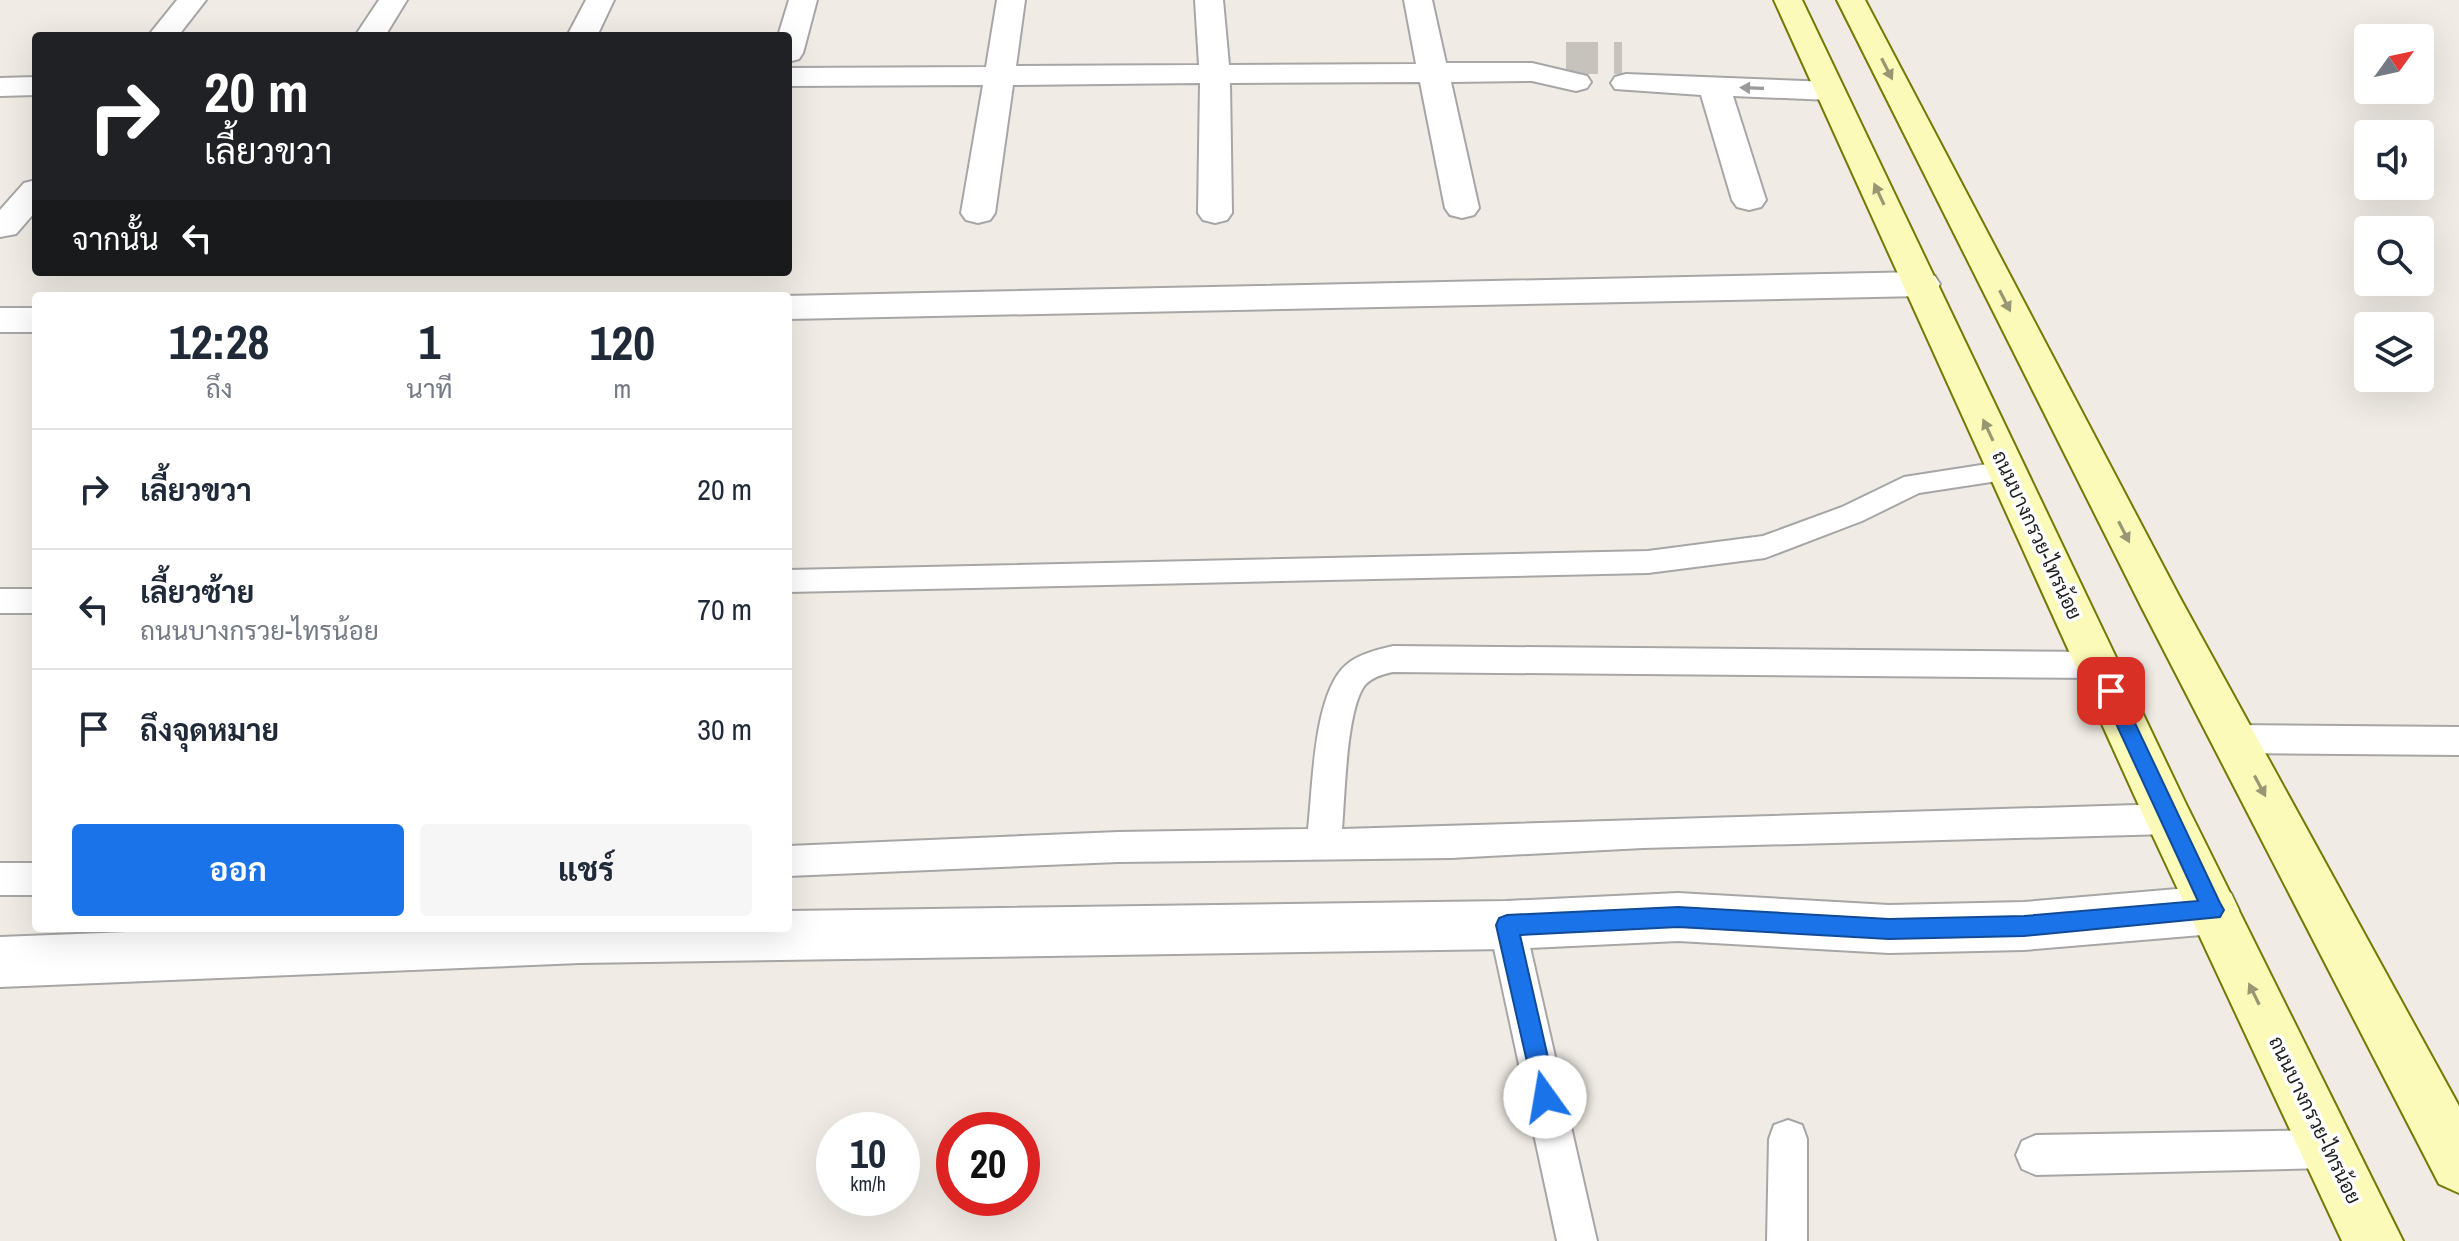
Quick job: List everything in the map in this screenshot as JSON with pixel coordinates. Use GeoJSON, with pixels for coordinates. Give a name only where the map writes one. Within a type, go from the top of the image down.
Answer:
{"type":"FeatureCollection","features":[{"type":"Feature","properties":{"kind":"main road","name":"ถนนบางกรวย-ไทรน้อย"},"geometry":{"type":"LineString","coordinates":[[1788,0],[2169,819],[2373,1241]]}},
{"type":"Feature","properties":{"kind":"main road"},"geometry":{"type":"LineString","coordinates":[[1851,0],[2164,608],[2459,1164]]}},
{"type":"Feature","properties":{"kind":"street"},"geometry":{"type":"LineString","coordinates":[[166,32],[192,0]]}},
{"type":"Feature","properties":{"kind":"street"},"geometry":{"type":"LineString","coordinates":[[373,32],[393,0]]}},
{"type":"Feature","properties":{"kind":"street"},"geometry":{"type":"LineString","coordinates":[[584,32],[600,0]]}},
{"type":"Feature","properties":{"kind":"street"},"geometry":{"type":"LineString","coordinates":[[792,39],[803,0]]}},
{"type":"Feature","properties":{"kind":"street"},"geometry":{"type":"LineString","coordinates":[[978,213],[1011,0]]}},
{"type":"Feature","properties":{"kind":"street"},"geometry":{"type":"LineString","coordinates":[[1209,0],[1215,73],[1215,213]]}},
{"type":"Feature","properties":{"kind":"street"},"geometry":{"type":"LineString","coordinates":[[1418,0],[1462,208]]}},
{"type":"Feature","properties":{"kind":"street"},"geometry":{"type":"LineString","coordinates":[[792,77],[1571,70]]}},
{"type":"Feature","properties":{"kind":"street"},"geometry":{"type":"LineString","coordinates":[[1624,70],[1823,76],[1714,86],[1624,70]]}},
{"type":"Feature","properties":{"kind":"street"},"geometry":{"type":"LineString","coordinates":[[0,87],[32,86]]}},
{"type":"Feature","properties":{"kind":"street"},"geometry":{"type":"LineString","coordinates":[[1714,86],[1749,200]]}},
{"type":"Feature","properties":{"kind":"street"},"geometry":{"type":"LineString","coordinates":[[4,227],[32,195]]}},
{"type":"Feature","properties":{"kind":"street"},"geometry":{"type":"LineString","coordinates":[[792,307],[1922,284]]}},
{"type":"Feature","properties":{"kind":"street"},"geometry":{"type":"LineString","coordinates":[[0,320],[32,320]]}},
{"type":"Feature","properties":{"kind":"street"},"geometry":{"type":"LineString","coordinates":[[0,962],[580,939],[1507,925],[1678,917],[1904,929],[2024,926],[2213,910]]}},
{"type":"Feature","properties":{"kind":"lane"},"geometry":{"type":"LineString","coordinates":[[792,581],[1648,562],[1765,547],[1852,514],[1914,484],[2007,471]]}},
{"type":"Feature","properties":{"kind":"lane"},"geometry":{"type":"LineString","coordinates":[[0,601],[32,601]]}},
{"type":"Feature","properties":{"kind":"lane"},"geometry":{"type":"LineString","coordinates":[[1323,844],[1341,708],[1351,681],[1367,665],[1393,659],[2099,665]]}},
{"type":"Feature","properties":{"kind":"lane"},"geometry":{"type":"LineString","coordinates":[[2235,739],[2459,741]]}},
{"type":"Feature","properties":{"kind":"lane"},"geometry":{"type":"LineString","coordinates":[[792,861],[1118,847],[1451,843],[1643,833],[2169,819]]}},
{"type":"Feature","properties":{"kind":"lane"},"geometry":{"type":"LineString","coordinates":[[0,879],[32,879]]}},
{"type":"Feature","properties":{"kind":"lane"},"geometry":{"type":"LineString","coordinates":[[1507,925],[1577,1241]]}},
{"type":"Feature","properties":{"kind":"lane"},"geometry":{"type":"LineString","coordinates":[[1787,1241],[1788,1139]]}},
{"type":"Feature","properties":{"kind":"lane"},"geometry":{"type":"LineString","coordinates":[[2036,1155],[2329,1149]]}},
{"type":"Feature","properties":{"kind":"tunnel"},"geometry":{"type":"LineString","coordinates":[[1566,58],[1622,58]]}},
{"type":"Feature","properties":{"kind":"route"},"geometry":{"type":"LineString","coordinates":[[1545,1097],[1507,925],[1678,917],[1889,929],[2024,926],[2213,910],[2111,691]]}}]}
